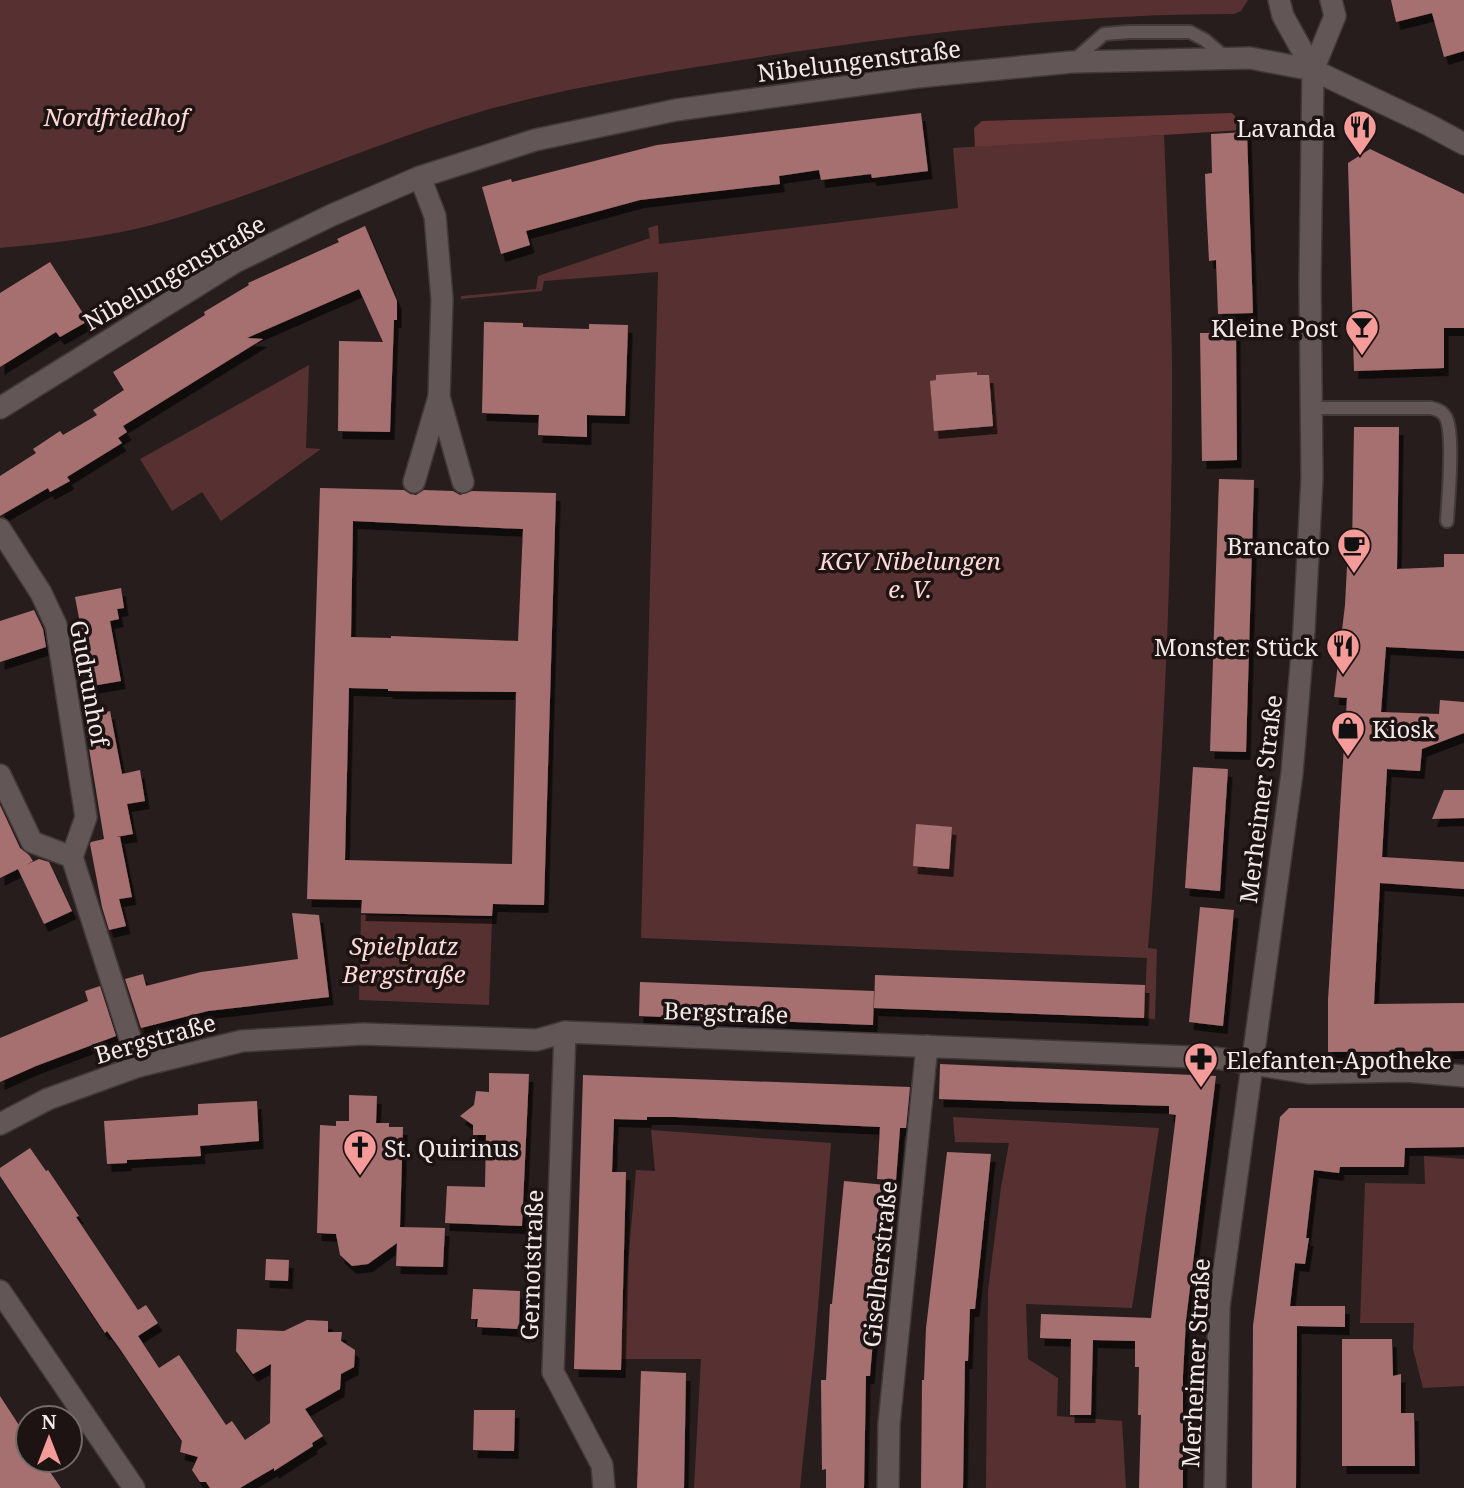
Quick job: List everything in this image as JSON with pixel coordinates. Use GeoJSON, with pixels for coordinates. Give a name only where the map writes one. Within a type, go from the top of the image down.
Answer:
{"type":"FeatureCollection","features":[{"type":"Feature","properties":{"kind":"street","name":"Merheimer Straße"},"geometry":{"type":"LineString","coordinates":[[1279,0],[1283,16],[1313,70]]}},
{"type":"Feature","properties":{"kind":"street","name":"Merheimer Straße"},"geometry":{"type":"LineString","coordinates":[[1215,1488],[1219,1307],[1292,773],[1306,603],[1311,478],[1313,70],[1335,16],[1331,0]]}},
{"type":"Feature","properties":{"kind":"street","name":"Nibelungenstraße"},"geometry":{"type":"LineString","coordinates":[[0,408],[235,262],[332,215],[420,177],[535,140],[676,110],[917,77],[1072,62],[1250,58],[1313,70],[1464,144]]}},
{"type":"Feature","properties":{"kind":"street"},"geometry":{"type":"LineString","coordinates":[[414,482],[439,397],[442,299],[435,216],[420,177]]}},
{"type":"Feature","properties":{"kind":"street"},"geometry":{"type":"LineString","coordinates":[[439,397],[463,482]]}},
{"type":"Feature","properties":{"kind":"street","name":"Gudrunhof"},"geometry":{"type":"LineString","coordinates":[[0,529],[41,593],[56,625],[86,817],[72,857]]}},
{"type":"Feature","properties":{"kind":"street"},"geometry":{"type":"LineString","coordinates":[[0,775],[32,842],[72,857],[139,1066]]}},
{"type":"Feature","properties":{"kind":"street","name":"Bergstraße"},"geometry":{"type":"LineString","coordinates":[[0,1124],[48,1099],[139,1066],[242,1041],[363,1034],[537,1040],[565,1032],[1216,1058],[1308,1073],[1406,1071],[1464,1076]]}},
{"type":"Feature","properties":{"kind":"street","name":"Gernotstraße"},"geometry":{"type":"LineString","coordinates":[[565,1032],[553,1372],[602,1465],[604,1488]]}},
{"type":"Feature","properties":{"kind":"street","name":"Giselherstraße"},"geometry":{"type":"LineString","coordinates":[[888,1488],[889,1424],[927,1046]]}},
{"type":"Feature","properties":{"kind":"street"},"geometry":{"type":"LineString","coordinates":[[0,1291],[134,1488]]}},
{"type":"Feature","properties":{"kind":"lane"},"geometry":{"type":"LineString","coordinates":[[1310,408],[1431,408],[1441,412],[1450,430],[1447,521]]}},
{"type":"Feature","properties":{"kind":"green space","name":"Nordfriedhof"},"geometry":{"type":"Polygon","coordinates":[[[0,0],[1248,0],[1241,11],[1234,14],[1118,17],[945,32],[773,55],[593,85],[521,101],[445,123],[244,196],[163,222],[82,239],[0,248],[0,0]]]}},
{"type":"Feature","properties":{"kind":"green space","name":"KGV Nibelungen e. V."},"geometry":{"type":"Polygon","coordinates":[[[1164,135],[1171,307],[1172,437],[1166,656],[1148,948],[1157,949],[1155,1019],[1144,1018],[1147,958],[641,938],[658,272],[544,281],[542,291],[461,299],[461,296],[536,289],[538,276],[650,238],[648,228],[658,225],[659,244],[958,208],[953,148],[1164,135]]]}},
{"type":"Feature","properties":{"kind":"green space"},"geometry":{"type":"Polygon","coordinates":[[[309,365],[306,448],[321,449],[221,521],[202,492],[172,511],[140,459],[309,365]]]}},
{"type":"Feature","properties":{"kind":"green space","name":"Spielplatz Bergstraße"},"geometry":{"type":"Polygon","coordinates":[[[361,915],[492,919],[489,1005],[359,1000],[361,915]]]}},
{"type":"Feature","properties":{"kind":"green space"},"geometry":{"type":"Polygon","coordinates":[[[953,1117],[1159,1128],[1132,1308],[1026,1304],[1028,1359],[1058,1378],[1057,1416],[1122,1421],[1126,1488],[986,1488],[988,1291],[1009,1143],[955,1142],[953,1117]]]}},
{"type":"Feature","properties":{"kind":"green space"},"geometry":{"type":"Polygon","coordinates":[[[651,1130],[831,1143],[800,1488],[694,1488],[701,1359],[620,1359],[636,1170],[655,1171],[651,1130]]]}},
{"type":"Feature","properties":{"kind":"green space"},"geometry":{"type":"Polygon","coordinates":[[[1424,1156],[1464,1159],[1464,1386],[1423,1388],[1413,1349],[1414,1323],[1360,1323],[1365,1183],[1425,1184],[1424,1156]]]}},
{"type":"Feature","properties":{"kind":"shaded area"},"geometry":{"type":"Polygon","coordinates":[[[1232,113],[1240,121],[1242,130],[975,147],[974,128],[982,121],[1232,113]]]}},
{"type":"Feature","properties":{"kind":"building"},"geometry":{"type":"Polygon","coordinates":[[[1391,0],[1464,0],[1464,51],[1444,57],[1432,13],[1396,22],[1391,0]]]}},
{"type":"Feature","properties":{"kind":"building"},"geometry":{"type":"Polygon","coordinates":[[[921,113],[928,171],[872,178],[871,174],[821,180],[819,170],[779,176],[780,184],[640,200],[526,231],[530,245],[501,254],[482,187],[511,179],[512,182],[657,145],[921,113]]]}},
{"type":"Feature","properties":{"kind":"building"},"geometry":{"type":"Polygon","coordinates":[[[1247,132],[1253,313],[1218,314],[1216,260],[1209,261],[1206,203],[1205,174],[1212,173],[1211,134],[1247,132]]]}},
{"type":"Feature","properties":{"kind":"building"},"geometry":{"type":"Polygon","coordinates":[[[1370,149],[1464,194],[1464,328],[1444,328],[1444,368],[1354,371],[1348,163],[1370,149]]]}},
{"type":"Feature","properties":{"kind":"building"},"geometry":{"type":"Polygon","coordinates":[[[365,226],[397,301],[390,432],[338,431],[339,341],[383,342],[359,289],[247,338],[263,339],[123,426],[127,432],[118,438],[122,443],[67,477],[70,481],[50,492],[48,488],[0,516],[0,476],[36,453],[33,449],[60,431],[63,435],[97,415],[93,410],[124,390],[113,372],[205,315],[204,312],[249,285],[248,283],[339,242],[337,239],[365,226]]]}},
{"type":"Feature","properties":{"kind":"building"},"geometry":{"type":"Polygon","coordinates":[[[50,262],[88,321],[60,337],[56,332],[0,367],[0,293],[50,262]]]}},
{"type":"Feature","properties":{"kind":"building"},"geometry":{"type":"Polygon","coordinates":[[[484,322],[523,323],[523,327],[589,329],[589,324],[628,325],[625,416],[587,415],[587,437],[538,435],[539,415],[482,413],[484,322]]]}},
{"type":"Feature","properties":{"kind":"building"},"geometry":{"type":"Polygon","coordinates":[[[1200,333],[1236,333],[1237,460],[1202,461],[1200,333]]]}},
{"type":"Feature","properties":{"kind":"building"},"geometry":{"type":"Polygon","coordinates":[[[977,372],[977,375],[989,375],[993,426],[934,431],[930,381],[936,380],[936,375],[977,372]]]}},
{"type":"Feature","properties":{"kind":"building"},"geometry":{"type":"Polygon","coordinates":[[[1354,427],[1399,427],[1397,569],[1444,567],[1444,554],[1464,554],[1464,651],[1386,647],[1381,712],[1439,714],[1440,700],[1464,702],[1464,733],[1422,749],[1420,771],[1387,769],[1382,857],[1464,862],[1464,889],[1380,883],[1374,1004],[1464,1003],[1464,1051],[1328,1052],[1328,1000],[1347,698],[1334,697],[1345,605],[1348,547],[1352,548],[1354,427]]]}},
{"type":"Feature","properties":{"kind":"building"},"geometry":{"type":"Polygon","coordinates":[[[1219,479],[1254,480],[1246,752],[1210,751],[1219,479]]]}},
{"type":"Feature","properties":{"kind":"building"},"geometry":{"type":"Polygon","coordinates":[[[320,488],[404,490],[416,495],[424,490],[453,491],[460,495],[472,491],[556,493],[544,905],[493,904],[492,916],[361,913],[362,900],[307,899],[320,488]],[[353,521],[351,637],[518,641],[523,529],[353,521]],[[349,688],[345,860],[512,864],[516,692],[349,688]]]}},
{"type":"Feature","properties":{"kind":"building"},"geometry":{"type":"Polygon","coordinates":[[[121,588],[124,608],[117,609],[119,619],[110,621],[121,681],[92,686],[75,597],[121,588]]]}},
{"type":"Feature","properties":{"kind":"building"},"geometry":{"type":"Polygon","coordinates":[[[34,610],[43,629],[46,647],[0,662],[0,621],[34,610]]]}},
{"type":"Feature","properties":{"kind":"building"},"geometry":{"type":"Polygon","coordinates":[[[110,711],[122,774],[140,770],[145,801],[127,804],[133,834],[116,837],[120,837],[132,897],[119,899],[126,926],[109,930],[90,844],[104,839],[84,718],[110,711]]]}},
{"type":"Feature","properties":{"kind":"building"},"geometry":{"type":"Polygon","coordinates":[[[1193,767],[1228,769],[1220,891],[1185,888],[1193,767]]]}},
{"type":"Feature","properties":{"kind":"building"},"geometry":{"type":"Polygon","coordinates":[[[1444,790],[1464,790],[1464,818],[1432,819],[1444,790]]]}},
{"type":"Feature","properties":{"kind":"building"},"geometry":{"type":"Polygon","coordinates":[[[0,805],[20,848],[33,861],[26,865],[39,859],[49,862],[72,911],[44,924],[18,869],[0,878],[0,805]]]}},
{"type":"Feature","properties":{"kind":"building"},"geometry":{"type":"Polygon","coordinates":[[[916,824],[952,827],[949,869],[913,866],[916,824]]]}},
{"type":"Feature","properties":{"kind":"building"},"geometry":{"type":"Polygon","coordinates":[[[1200,907],[1234,910],[1223,1026],[1189,1022],[1200,907]]]}},
{"type":"Feature","properties":{"kind":"building"},"geometry":{"type":"Polygon","coordinates":[[[292,913],[319,915],[329,997],[208,1011],[141,1028],[125,979],[143,974],[146,986],[201,972],[298,959],[292,913]]]}},
{"type":"Feature","properties":{"kind":"building"},"geometry":{"type":"Polygon","coordinates":[[[875,975],[1145,985],[1144,1018],[874,1008],[875,975]]]}},
{"type":"Feature","properties":{"kind":"building"},"geometry":{"type":"Polygon","coordinates":[[[640,982],[874,991],[873,1025],[639,1016],[640,982]]]}},
{"type":"Feature","properties":{"kind":"building"},"geometry":{"type":"Polygon","coordinates":[[[100,986],[116,1036],[0,1082],[0,1038],[88,1001],[85,991],[100,986]]]}},
{"type":"Feature","properties":{"kind":"building"},"geometry":{"type":"Polygon","coordinates":[[[940,1064],[1216,1076],[1186,1320],[1183,1488],[1139,1488],[1141,1415],[1138,1415],[1139,1367],[1135,1367],[1135,1341],[1093,1340],[1091,1415],[1070,1415],[1071,1339],[1040,1338],[1041,1314],[1151,1318],[1176,1115],[1169,1114],[1169,1106],[939,1099],[940,1064]]]}},
{"type":"Feature","properties":{"kind":"building"},"geometry":{"type":"Polygon","coordinates":[[[489,1073],[529,1074],[522,1226],[445,1223],[447,1186],[485,1187],[486,1135],[473,1135],[473,1125],[460,1116],[474,1105],[476,1091],[489,1092],[489,1073]]]}},
{"type":"Feature","properties":{"kind":"building"},"geometry":{"type":"Polygon","coordinates":[[[583,1075],[910,1087],[906,1128],[900,1128],[896,1180],[877,1179],[880,1127],[676,1117],[614,1119],[612,1172],[626,1172],[621,1370],[574,1369],[583,1075]]]}},
{"type":"Feature","properties":{"kind":"building","name":"St. Quirinus"},"geometry":{"type":"Polygon","coordinates":[[[349,1095],[377,1096],[376,1123],[403,1127],[400,1227],[445,1228],[443,1267],[396,1266],[397,1243],[368,1264],[352,1266],[340,1255],[336,1234],[317,1233],[320,1125],[336,1126],[336,1121],[349,1121],[349,1095]]]}},
{"type":"Feature","properties":{"kind":"building"},"geometry":{"type":"Polygon","coordinates":[[[257,1101],[259,1141],[200,1146],[201,1156],[127,1160],[127,1163],[107,1164],[104,1121],[198,1115],[198,1104],[257,1101]]]}},
{"type":"Feature","properties":{"kind":"building"},"geometry":{"type":"Polygon","coordinates":[[[1289,1108],[1464,1108],[1464,1147],[1405,1148],[1404,1167],[1340,1167],[1339,1173],[1314,1170],[1305,1264],[1295,1263],[1290,1306],[1345,1306],[1345,1327],[1297,1326],[1296,1488],[1252,1488],[1253,1326],[1280,1117],[1289,1108]]]}},
{"type":"Feature","properties":{"kind":"building"},"geometry":{"type":"Polygon","coordinates":[[[30,1148],[79,1216],[76,1217],[138,1310],[146,1305],[158,1323],[138,1336],[159,1368],[179,1355],[226,1425],[232,1421],[245,1440],[270,1423],[271,1364],[253,1374],[236,1351],[237,1329],[284,1331],[307,1320],[328,1321],[328,1332],[342,1332],[341,1341],[355,1350],[354,1367],[341,1374],[340,1389],[305,1409],[323,1436],[312,1443],[313,1446],[274,1471],[274,1468],[240,1488],[210,1488],[206,1482],[200,1482],[192,1470],[198,1457],[180,1452],[182,1441],[120,1349],[107,1331],[105,1333],[0,1176],[0,1168],[30,1148]]]}},
{"type":"Feature","properties":{"kind":"building"},"geometry":{"type":"Polygon","coordinates":[[[947,1152],[991,1154],[975,1309],[970,1309],[968,1361],[965,1361],[963,1488],[921,1488],[922,1380],[926,1328],[947,1152]]]}},
{"type":"Feature","properties":{"kind":"building"},"geometry":{"type":"Polygon","coordinates":[[[844,1181],[886,1185],[870,1376],[866,1376],[864,1488],[826,1488],[826,1469],[822,1470],[821,1380],[826,1380],[830,1304],[844,1181]]]}},
{"type":"Feature","properties":{"kind":"building"},"geometry":{"type":"Polygon","coordinates":[[[266,1259],[289,1260],[288,1281],[265,1280],[266,1259]]]}},
{"type":"Feature","properties":{"kind":"building"},"geometry":{"type":"Polygon","coordinates":[[[473,1289],[520,1291],[519,1329],[477,1327],[478,1319],[471,1319],[473,1289]]]}},
{"type":"Feature","properties":{"kind":"building"},"geometry":{"type":"Polygon","coordinates":[[[1342,1339],[1392,1339],[1393,1376],[1401,1374],[1401,1413],[1414,1413],[1415,1466],[1342,1466],[1342,1339]]]}},
{"type":"Feature","properties":{"kind":"building"},"geometry":{"type":"Polygon","coordinates":[[[641,1371],[686,1373],[684,1488],[637,1488],[641,1371]]]}},
{"type":"Feature","properties":{"kind":"building"},"geometry":{"type":"Polygon","coordinates":[[[0,1396],[14,1418],[14,1474],[52,1474],[61,1488],[0,1488],[0,1396]]]}},
{"type":"Feature","properties":{"kind":"building"},"geometry":{"type":"Polygon","coordinates":[[[474,1410],[515,1410],[514,1451],[473,1450],[474,1410]]]}},
{"type":"Feature","properties":{"kind":"place","name":"Lavanda"},"geometry":{"type":"Point","coordinates":[1360,157]}},
{"type":"Feature","properties":{"kind":"place","name":"Kleine Post"},"geometry":{"type":"Point","coordinates":[1362,357]}},
{"type":"Feature","properties":{"kind":"place","name":"Brancato"},"geometry":{"type":"Point","coordinates":[1354,575]}},
{"type":"Feature","properties":{"kind":"place","name":"Monster Stück"},"geometry":{"type":"Point","coordinates":[1343,676]}},
{"type":"Feature","properties":{"kind":"place","name":"Kiosk"},"geometry":{"type":"Point","coordinates":[1348,758]}},
{"type":"Feature","properties":{"kind":"place","name":"Elefanten-Apotheke"},"geometry":{"type":"Point","coordinates":[1201,1089]}},
{"type":"Feature","properties":{"kind":"place","name":"St. Quirinus"},"geometry":{"type":"Point","coordinates":[360,1177]}}]}
